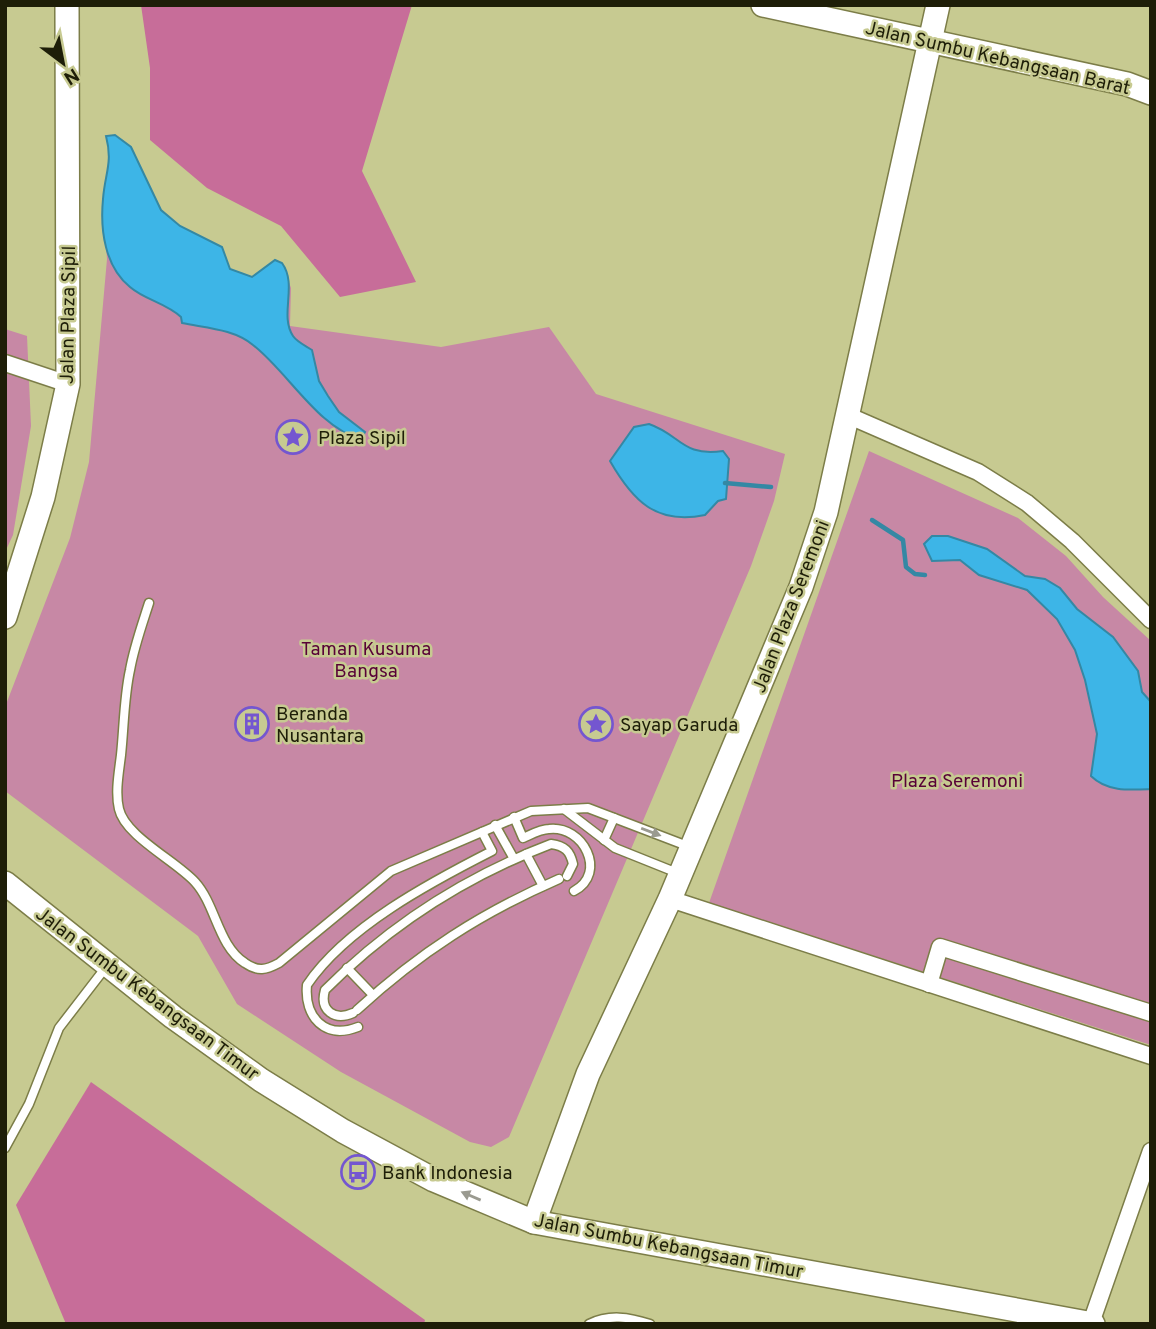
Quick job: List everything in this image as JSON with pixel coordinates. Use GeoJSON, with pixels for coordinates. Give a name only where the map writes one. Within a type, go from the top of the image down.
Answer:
{"type":"FeatureCollection","features":[{"type":"Feature","properties":{"kind":"street","name":"Jalan Plaza Sipil"},"geometry":{"type":"LineString","coordinates":[[5,617],[43,497],[68,384],[67,5]]}},
{"type":"Feature","properties":{"kind":"street","name":"Jalan Sumbu Kebangsaan Barat"},"geometry":{"type":"LineString","coordinates":[[763,5],[1127,84],[1151,93]]}},
{"type":"Feature","properties":{"kind":"street","name":"Jalan Plaza Seremoni"},"geometry":{"type":"LineString","coordinates":[[534,1222],[588,1074],[670,899],[801,587],[826,512],[938,5]]}},
{"type":"Feature","properties":{"kind":"street"},"geometry":{"type":"LineString","coordinates":[[5,363],[68,384]]}},
{"type":"Feature","properties":{"kind":"street"},"geometry":{"type":"LineString","coordinates":[[847,415],[978,472],[1027,503],[1072,541],[1151,620]]}},
{"type":"Feature","properties":{"kind":"street","name":"Jalan Sumbu Kebangsaan Timur"},"geometry":{"type":"LineString","coordinates":[[5,883],[108,965],[261,1080],[343,1131],[434,1181],[534,1222],[1092,1323]]}},
{"type":"Feature","properties":{"kind":"street"},"geometry":{"type":"LineString","coordinates":[[670,899],[1151,1056]]}},
{"type":"Feature","properties":{"kind":"street"},"geometry":{"type":"LineString","coordinates":[[929,984],[940,947],[1151,1013]]}},
{"type":"Feature","properties":{"kind":"street"},"geometry":{"type":"LineString","coordinates":[[1092,1323],[1151,1151]]}},
{"type":"Feature","properties":{"kind":"lane"},"geometry":{"type":"LineString","coordinates":[[149,603],[129,671],[118,785],[119,808],[130,827],[195,883],[207,898],[230,947],[242,962],[256,969],[266,970],[279,963],[391,871],[531,811],[588,808],[691,847]]}},
{"type":"Feature","properties":{"kind":"lane"},"geometry":{"type":"LineString","coordinates":[[564,809],[615,848],[680,874]]}},
{"type":"Feature","properties":{"kind":"lane"},"geometry":{"type":"LineString","coordinates":[[514,817],[523,838],[550,828],[572,833],[582,840],[591,863],[590,872],[585,883],[574,891]]}},
{"type":"Feature","properties":{"kind":"lane"},"geometry":{"type":"LineString","coordinates":[[604,839],[614,818]]}},
{"type":"Feature","properties":{"kind":"lane"},"geometry":{"type":"LineString","coordinates":[[495,825],[514,859]]}},
{"type":"Feature","properties":{"kind":"lane"},"geometry":{"type":"LineString","coordinates":[[358,1027],[339,1032],[319,1024],[307,1006],[307,985],[349,942],[380,918],[447,874],[492,851],[482,832]]}},
{"type":"Feature","properties":{"kind":"lane"},"geometry":{"type":"LineString","coordinates":[[551,844],[562,845],[571,854],[573,864],[563,877],[455,932],[406,966],[355,1012],[344,1017],[333,1016],[326,1009],[322,1000],[325,990],[347,968],[432,903],[514,859],[551,844]]}},
{"type":"Feature","properties":{"kind":"lane"},"geometry":{"type":"LineString","coordinates":[[526,854],[543,886]]}},
{"type":"Feature","properties":{"kind":"lane"},"geometry":{"type":"LineString","coordinates":[[5,1148],[29,1104],[59,1028],[108,965]]}},
{"type":"Feature","properties":{"kind":"lane"},"geometry":{"type":"LineString","coordinates":[[347,968],[373,995]]}},
{"type":"Feature","properties":{"kind":"lane"},"geometry":{"type":"LineString","coordinates":[[589,1324],[613,1317],[631,1318],[650,1324]]}},
{"type":"Feature","properties":{"kind":"green space","name":"Taman Kusuma Bangsa"},"geometry":{"type":"Polygon","coordinates":[[[115,135],[131,147],[161,210],[180,226],[222,247],[230,269],[252,277],[275,260],[282,263],[291,288],[290,326],[441,347],[549,327],[596,394],[785,454],[774,501],[751,566],[509,1137],[491,1147],[470,1142],[341,1072],[237,1004],[198,936],[5,791],[5,707],[70,538],[89,462],[107,259],[103,199],[111,154],[106,136],[115,135]]]}},
{"type":"Feature","properties":{"kind":"green space"},"geometry":{"type":"Polygon","coordinates":[[[5,329],[27,336],[31,426],[13,535],[5,552],[5,329]]]}},
{"type":"Feature","properties":{"kind":"green space","name":"Plaza Seremoni"},"geometry":{"type":"Polygon","coordinates":[[[869,451],[1018,518],[1066,556],[1103,597],[1151,641],[1151,1045],[709,903],[869,451]]]}},
{"type":"Feature","properties":{"kind":"shaded area"},"geometry":{"type":"Polygon","coordinates":[[[141,5],[412,5],[362,171],[416,282],[340,297],[281,226],[207,188],[150,140],[150,68],[141,5]]]}},
{"type":"Feature","properties":{"kind":"shaded area"},"geometry":{"type":"Polygon","coordinates":[[[91,1082],[425,1320],[424,1324],[66,1324],[16,1205],[91,1082]]]}},
{"type":"Feature","properties":{"kind":"water"},"geometry":{"type":"Polygon","coordinates":[[[115,135],[131,147],[161,210],[180,226],[222,247],[230,269],[252,277],[275,260],[282,263],[289,290],[289,328],[299,342],[312,350],[319,381],[339,412],[365,432],[361,439],[331,424],[317,412],[253,345],[219,330],[182,323],[181,317],[175,312],[136,291],[122,279],[110,259],[102,223],[109,161],[106,136],[115,135]]]}},
{"type":"Feature","properties":{"kind":"water"},"geometry":{"type":"Polygon","coordinates":[[[649,424],[690,448],[709,452],[723,451],[729,459],[726,499],[718,501],[705,515],[688,517],[659,513],[637,498],[610,461],[634,427],[649,424]]]}},
{"type":"Feature","properties":{"kind":"water"},"geometry":{"type":"Polygon","coordinates":[[[932,536],[948,536],[987,549],[1025,576],[1045,579],[1060,588],[1077,609],[1113,637],[1138,671],[1142,692],[1151,702],[1151,789],[1127,790],[1111,787],[1091,776],[1097,734],[1075,650],[1057,619],[1027,590],[979,575],[960,560],[932,561],[924,544],[932,536]]]}},
{"type":"Feature","properties":{"kind":"waterway"},"geometry":{"type":"LineString","coordinates":[[725,483],[771,487]]}},
{"type":"Feature","properties":{"kind":"waterway"},"geometry":{"type":"LineString","coordinates":[[872,520],[903,540],[906,567],[915,574],[925,575]]}},
{"type":"Feature","properties":{"kind":"place","name":"Plaza Sipil"},"geometry":{"type":"Point","coordinates":[293,437]}},
{"type":"Feature","properties":{"kind":"place","name":"Beranda Nusantara"},"geometry":{"type":"Point","coordinates":[252,724]}},
{"type":"Feature","properties":{"kind":"place","name":"Sayap Garuda"},"geometry":{"type":"Point","coordinates":[596,724]}},
{"type":"Feature","properties":{"kind":"place","name":"Bank Indonesia"},"geometry":{"type":"Point","coordinates":[358,1172]}}]}
